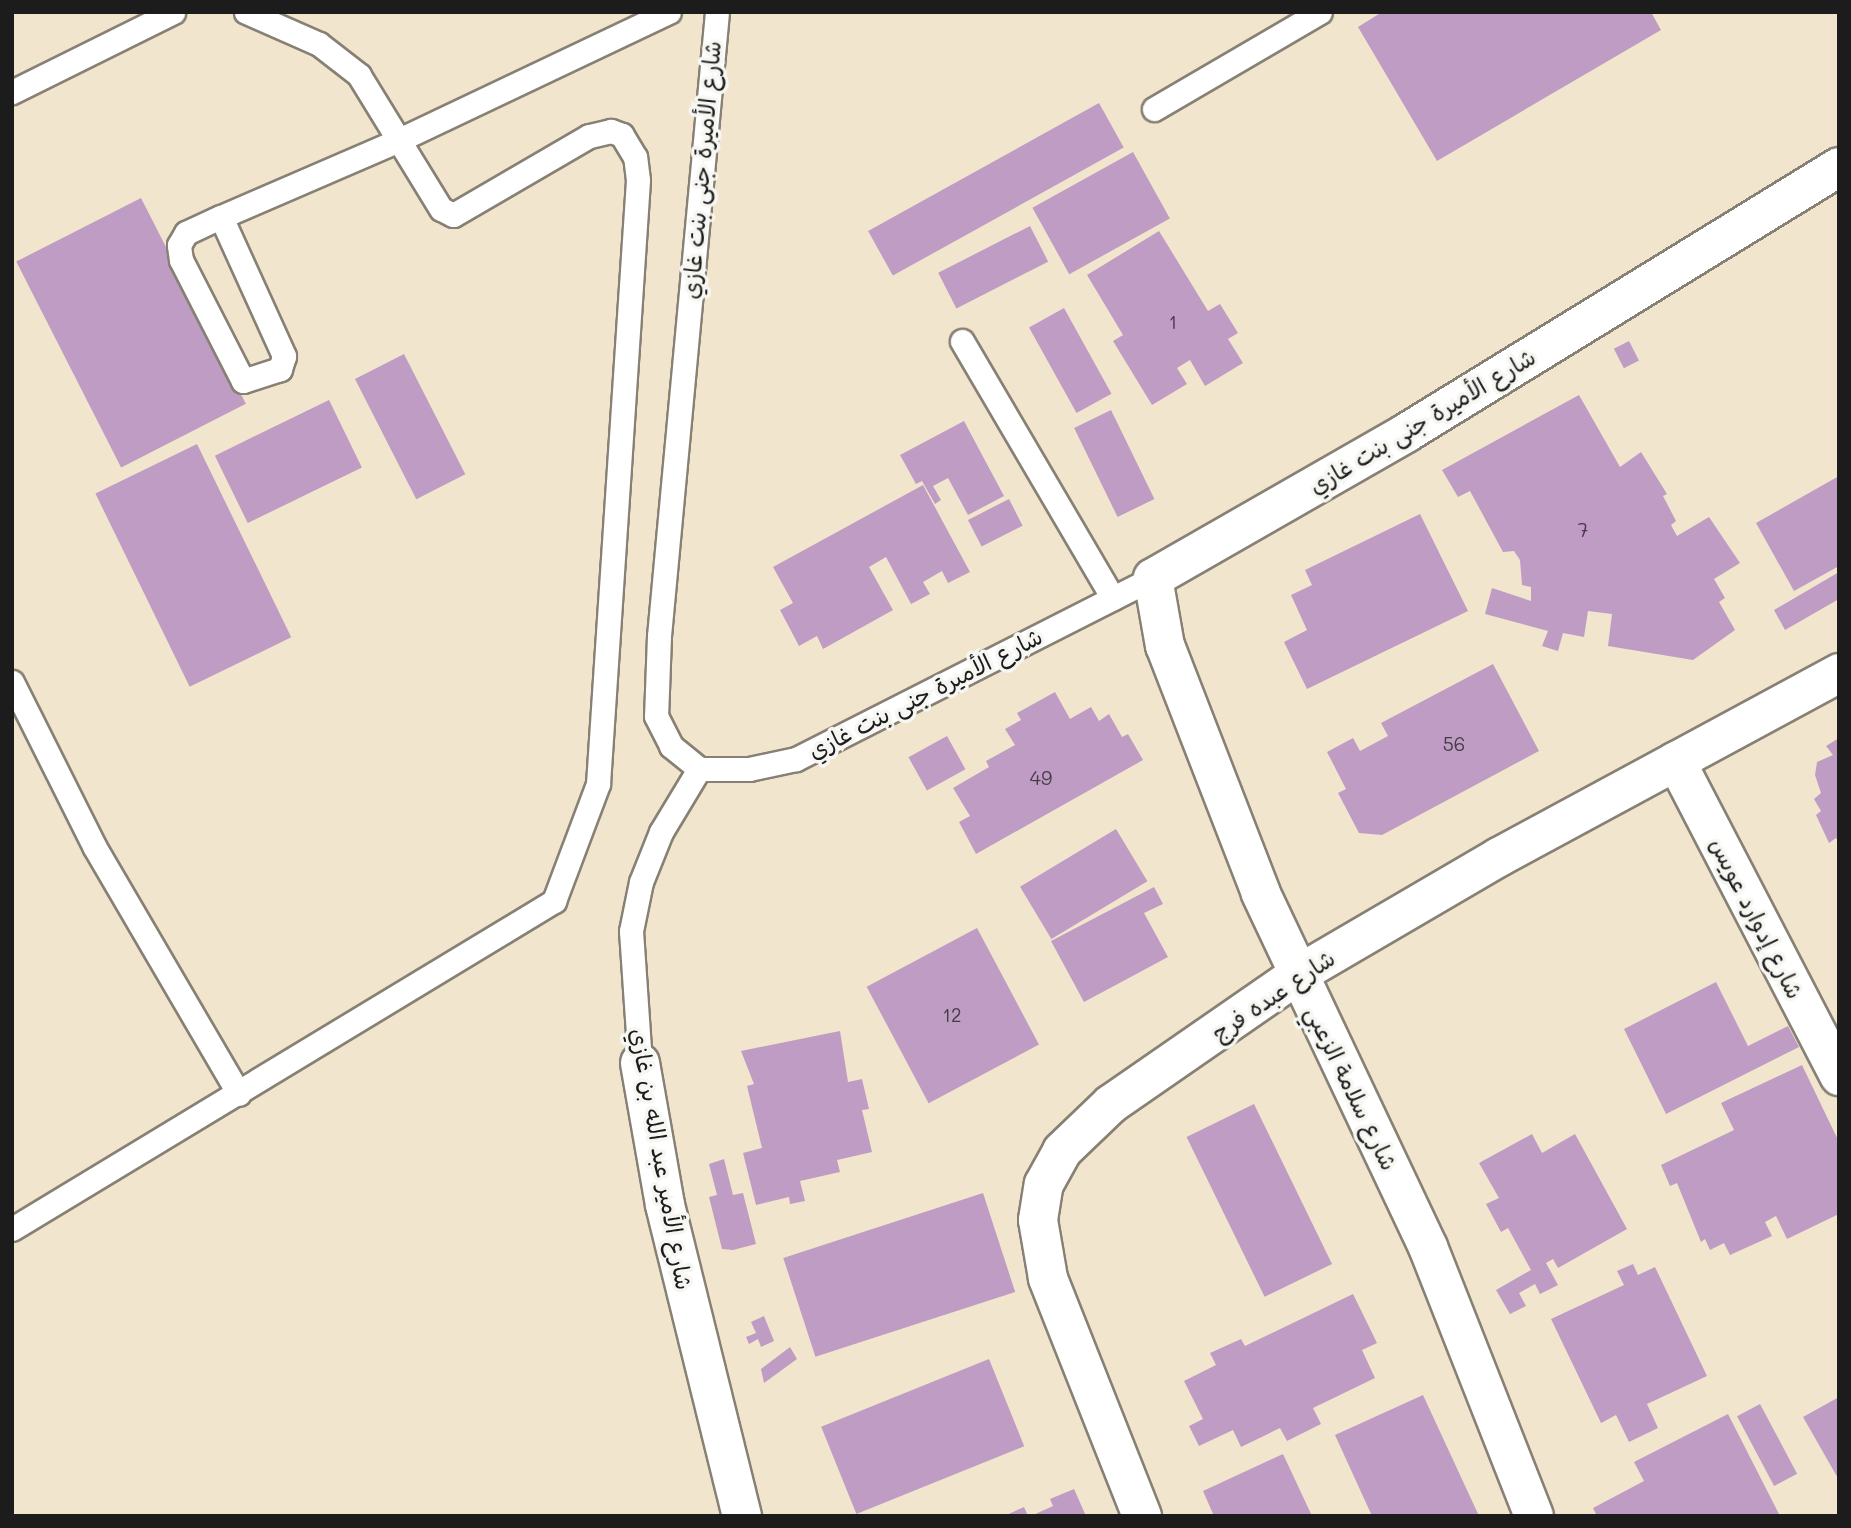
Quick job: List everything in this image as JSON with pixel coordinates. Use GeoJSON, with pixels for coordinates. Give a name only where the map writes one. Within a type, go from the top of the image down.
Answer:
{"type":"FeatureCollection","features":[{"type":"Feature","properties":{"kind":"street","name":"شارع الأميرة جنى بنت غازي"},"geometry":{"type":"LineString","coordinates":[[1153,578],[1406,433],[1829,179]]}},
{"type":"Feature","properties":{"kind":"street","name":"شارع سلامة الزعبي"},"geometry":{"type":"LineString","coordinates":[[1153,578],[1165,646],[1297,975],[1428,1247],[1534,1516]]}},
{"type":"Feature","properties":{"kind":"street","name":"شارع عبده فرج"},"geometry":{"type":"LineString","coordinates":[[1142,1516],[1048,1278],[1038,1220],[1044,1184],[1062,1151],[1111,1104],[1297,975],[1499,857],[1839,673]]}},
{"type":"Feature","properties":{"kind":"street","name":"شارع إدوارد عويس"},"geometry":{"type":"LineString","coordinates":[[1676,761],[1839,1076]]}},
{"type":"Feature","properties":{"kind":"street","name":"شارع الأمير عبد الله بن غازي"},"geometry":{"type":"LineString","coordinates":[[640,1062],[665,1205],[742,1516]]}},
{"type":"Feature","properties":{"kind":"lane"},"geometry":{"type":"LineString","coordinates":[[12,92],[173,12]]}},
{"type":"Feature","properties":{"kind":"lane"},"geometry":{"type":"LineString","coordinates":[[12,1229],[554,901],[598,784],[638,180],[635,158],[622,135],[611,131],[589,136],[453,215],[441,209],[359,75],[318,44],[246,12]]}},
{"type":"Feature","properties":{"kind":"lane"},"geometry":{"type":"LineString","coordinates":[[221,217],[285,356],[280,369],[243,381],[181,260],[178,245],[186,233],[221,217],[397,141],[669,12]]}},
{"type":"Feature","properties":{"kind":"lane","name":"شارع الأميرة جنى بنت غازي"},"geometry":{"type":"LineString","coordinates":[[717,12],[662,596],[656,716],[671,746],[699,769],[749,769],[796,759],[1153,578]]}},
{"type":"Feature","properties":{"kind":"lane"},"geometry":{"type":"LineString","coordinates":[[1154,109],[1320,12]]}},
{"type":"Feature","properties":{"kind":"lane"},"geometry":{"type":"LineString","coordinates":[[962,341],[1114,598]]}},
{"type":"Feature","properties":{"kind":"lane"},"geometry":{"type":"LineString","coordinates":[[12,682],[94,846],[239,1094]]}},
{"type":"Feature","properties":{"kind":"lane","name":"شارع الأمير عبد الله بن غازي"},"geometry":{"type":"LineString","coordinates":[[640,1062],[631,931],[641,882],[661,832],[699,769]]}},
{"type":"Feature","properties":{"kind":"building"},"geometry":{"type":"Polygon","coordinates":[[[1382,12],[1651,12],[1661,30],[1437,161],[1358,27],[1382,12]]]}},
{"type":"Feature","properties":{"kind":"building"},"geometry":{"type":"Polygon","coordinates":[[[1099,103],[1124,148],[893,276],[868,231],[1099,103]]]}},
{"type":"Feature","properties":{"kind":"building"},"geometry":{"type":"Polygon","coordinates":[[[1133,152],[1170,218],[1069,274],[1032,208],[1133,152]]]}},
{"type":"Feature","properties":{"kind":"building"},"geometry":{"type":"Polygon","coordinates":[[[141,198],[246,404],[121,467],[16,262],[141,198]]]}},
{"type":"Feature","properties":{"kind":"building"},"geometry":{"type":"Polygon","coordinates":[[[1030,226],[1048,262],[956,308],[938,273],[1030,226]]]}},
{"type":"Feature","properties":{"kind":"building"},"geometry":{"type":"Polygon","coordinates":[[[1159,231],[1208,311],[1220,304],[1238,333],[1228,339],[1243,363],[1205,386],[1190,360],[1177,368],[1187,384],[1152,405],[1113,341],[1123,335],[1087,275],[1159,231]]]}},
{"type":"Feature","properties":{"kind":"building"},"geometry":{"type":"Polygon","coordinates":[[[1064,308],[1112,394],[1077,413],[1029,327],[1064,308]]]}},
{"type":"Feature","properties":{"kind":"building"},"geometry":{"type":"Polygon","coordinates":[[[1629,341],[1639,361],[1624,368],[1614,349],[1629,341]]]}},
{"type":"Feature","properties":{"kind":"building"},"geometry":{"type":"Polygon","coordinates":[[[404,354],[465,474],[416,499],[355,379],[404,354]]]}},
{"type":"Feature","properties":{"kind":"building"},"geometry":{"type":"Polygon","coordinates":[[[1579,395],[1620,467],[1641,452],[1667,494],[1663,496],[1676,521],[1671,525],[1677,536],[1709,517],[1740,563],[1714,579],[1725,598],[1719,602],[1735,630],[1693,660],[1608,646],[1612,614],[1588,611],[1584,637],[1563,633],[1558,651],[1542,646],[1548,631],[1485,614],[1492,588],[1531,601],[1531,587],[1522,585],[1520,560],[1514,551],[1503,552],[1470,491],[1458,497],[1442,470],[1579,395]]]}},
{"type":"Feature","properties":{"kind":"building"},"geometry":{"type":"Polygon","coordinates":[[[329,400],[362,467],[248,523],[215,456],[329,400]]]}},
{"type":"Feature","properties":{"kind":"building"},"geometry":{"type":"Polygon","coordinates":[[[1111,410],[1154,499],[1118,517],[1074,428],[1111,410]]]}},
{"type":"Feature","properties":{"kind":"building"},"geometry":{"type":"Polygon","coordinates":[[[964,421],[1004,496],[968,515],[948,478],[933,486],[941,500],[935,504],[922,481],[916,484],[900,455],[964,421]]]}},
{"type":"Feature","properties":{"kind":"building"},"geometry":{"type":"Polygon","coordinates":[[[197,444],[291,637],[190,687],[95,494],[197,444]]]}},
{"type":"Feature","properties":{"kind":"building"},"geometry":{"type":"Polygon","coordinates":[[[1839,476],[1839,566],[1794,591],[1756,523],[1839,476]]]}},
{"type":"Feature","properties":{"kind":"building"},"geometry":{"type":"Polygon","coordinates":[[[923,485],[970,572],[948,583],[942,571],[923,582],[930,594],[911,604],[886,557],[869,567],[893,610],[823,649],[817,636],[799,646],[780,610],[793,603],[773,567],[923,485]]]}},
{"type":"Feature","properties":{"kind":"building"},"geometry":{"type":"Polygon","coordinates":[[[1009,499],[1023,526],[982,547],[968,520],[1009,499]]]}},
{"type":"Feature","properties":{"kind":"building"},"geometry":{"type":"Polygon","coordinates":[[[1420,514],[1468,611],[1307,689],[1284,642],[1307,630],[1291,595],[1312,585],[1305,570],[1420,514]]]}},
{"type":"Feature","properties":{"kind":"building"},"geometry":{"type":"Polygon","coordinates":[[[1839,572],[1839,599],[1785,630],[1774,610],[1839,572]]]}},
{"type":"Feature","properties":{"kind":"building"},"geometry":{"type":"Polygon","coordinates":[[[1493,664],[1539,751],[1382,835],[1359,833],[1338,793],[1346,789],[1327,752],[1353,738],[1360,751],[1388,736],[1381,723],[1493,664]]]}},
{"type":"Feature","properties":{"kind":"building"},"geometry":{"type":"Polygon","coordinates":[[[1055,692],[1070,719],[1091,707],[1099,721],[1109,714],[1122,737],[1128,734],[1143,760],[976,854],[959,822],[970,816],[953,788],[989,767],[986,761],[1015,745],[1005,729],[1021,720],[1017,713],[1055,692]]]}},
{"type":"Feature","properties":{"kind":"building"},"geometry":{"type":"Polygon","coordinates":[[[947,736],[965,769],[927,791],[909,757],[947,736]]]}},
{"type":"Feature","properties":{"kind":"building"},"geometry":{"type":"Polygon","coordinates":[[[1839,738],[1839,842],[1836,838],[1829,843],[1816,815],[1821,811],[1814,799],[1821,793],[1815,775],[1817,762],[1833,755],[1826,746],[1839,738]]]}},
{"type":"Feature","properties":{"kind":"building"},"geometry":{"type":"Polygon","coordinates":[[[1116,829],[1147,881],[1051,939],[1020,887],[1116,829]]]}},
{"type":"Feature","properties":{"kind":"building"},"geometry":{"type":"Polygon","coordinates":[[[1154,887],[1163,904],[1144,913],[1168,957],[1084,1002],[1051,941],[1154,887]]]}},
{"type":"Feature","properties":{"kind":"building"},"geometry":{"type":"Polygon","coordinates":[[[977,928],[1039,1045],[929,1103],[867,987],[977,928]]]}},
{"type":"Feature","properties":{"kind":"building"},"geometry":{"type":"Polygon","coordinates":[[[1716,982],[1748,1046],[1788,1026],[1799,1047],[1666,1114],[1624,1029],[1716,982]]]}},
{"type":"Feature","properties":{"kind":"building"},"geometry":{"type":"Polygon","coordinates":[[[840,1031],[848,1082],[862,1079],[869,1109],[862,1110],[872,1152],[837,1160],[840,1172],[800,1181],[805,1201],[790,1204],[789,1197],[756,1205],[743,1153],[762,1148],[747,1086],[754,1084],[741,1051],[840,1031]]]}},
{"type":"Feature","properties":{"kind":"building"},"geometry":{"type":"Polygon","coordinates":[[[1802,1065],[1839,1142],[1839,1214],[1787,1239],[1776,1216],[1765,1222],[1772,1236],[1730,1255],[1724,1243],[1710,1250],[1705,1239],[1701,1242],[1677,1183],[1670,1186],[1661,1165],[1734,1130],[1721,1103],[1802,1065]]]}},
{"type":"Feature","properties":{"kind":"building"},"geometry":{"type":"Polygon","coordinates":[[[1254,1104],[1332,1264],[1265,1297],[1187,1137],[1254,1104]]]}},
{"type":"Feature","properties":{"kind":"building"},"geometry":{"type":"Polygon","coordinates":[[[1532,1134],[1542,1153],[1575,1134],[1627,1229],[1558,1268],[1553,1259],[1546,1263],[1558,1285],[1540,1294],[1535,1284],[1519,1293],[1526,1306],[1510,1314],[1496,1290],[1531,1270],[1508,1228],[1501,1232],[1486,1204],[1499,1198],[1479,1163],[1532,1134]]]}},
{"type":"Feature","properties":{"kind":"building"},"geometry":{"type":"Polygon","coordinates":[[[724,1159],[733,1195],[743,1193],[756,1244],[733,1250],[722,1249],[709,1197],[717,1195],[709,1164],[724,1159]]]}},
{"type":"Feature","properties":{"kind":"building"},"geometry":{"type":"Polygon","coordinates":[[[983,1193],[1015,1292],[815,1357],[783,1258],[983,1193]]]}},
{"type":"Feature","properties":{"kind":"building"},"geometry":{"type":"Polygon","coordinates":[[[1633,1264],[1638,1275],[1655,1267],[1707,1376],[1647,1404],[1658,1428],[1629,1442],[1616,1415],[1601,1423],[1551,1319],[1624,1285],[1617,1271],[1633,1264]]]}},
{"type":"Feature","properties":{"kind":"building"},"geometry":{"type":"Polygon","coordinates":[[[1353,1294],[1377,1343],[1362,1350],[1375,1378],[1313,1408],[1321,1424],[1287,1441],[1280,1428],[1241,1447],[1233,1430],[1199,1446],[1189,1426],[1203,1419],[1184,1381],[1216,1365],[1210,1353],[1241,1339],[1245,1346],[1353,1294]]]}},
{"type":"Feature","properties":{"kind":"building"},"geometry":{"type":"Polygon","coordinates":[[[764,1316],[774,1341],[761,1347],[758,1339],[749,1344],[746,1337],[756,1333],[751,1322],[764,1316]]]}},
{"type":"Feature","properties":{"kind":"building"},"geometry":{"type":"Polygon","coordinates":[[[790,1347],[797,1359],[764,1383],[761,1369],[790,1347]]]}},
{"type":"Feature","properties":{"kind":"building"},"geometry":{"type":"Polygon","coordinates":[[[989,1359],[1024,1446],[856,1514],[821,1427],[989,1359]]]}},
{"type":"Feature","properties":{"kind":"building"},"geometry":{"type":"Polygon","coordinates":[[[1423,1395],[1479,1516],[1372,1516],[1335,1435],[1423,1395]]]}},
{"type":"Feature","properties":{"kind":"building"},"geometry":{"type":"Polygon","coordinates":[[[1839,1397],[1839,1480],[1803,1417],[1839,1397]]]}},
{"type":"Feature","properties":{"kind":"building"},"geometry":{"type":"Polygon","coordinates":[[[1760,1404],[1797,1474],[1774,1486],[1737,1416],[1760,1404]]]}},
{"type":"Feature","properties":{"kind":"building"},"geometry":{"type":"Polygon","coordinates":[[[1728,1414],[1780,1516],[1597,1516],[1593,1508],[1644,1481],[1634,1462],[1728,1414]]]}},
{"type":"Feature","properties":{"kind":"building"},"geometry":{"type":"Polygon","coordinates":[[[1283,1454],[1312,1516],[1214,1516],[1203,1491],[1283,1454]]]}},
{"type":"Feature","properties":{"kind":"building"},"geometry":{"type":"Polygon","coordinates":[[[1074,1489],[1086,1516],[1031,1516],[1053,1506],[1050,1499],[1074,1489]]]}},
{"type":"Feature","properties":{"kind":"building"},"geometry":{"type":"Polygon","coordinates":[[[1024,1507],[1028,1516],[1004,1516],[1024,1507]]]}}]}
